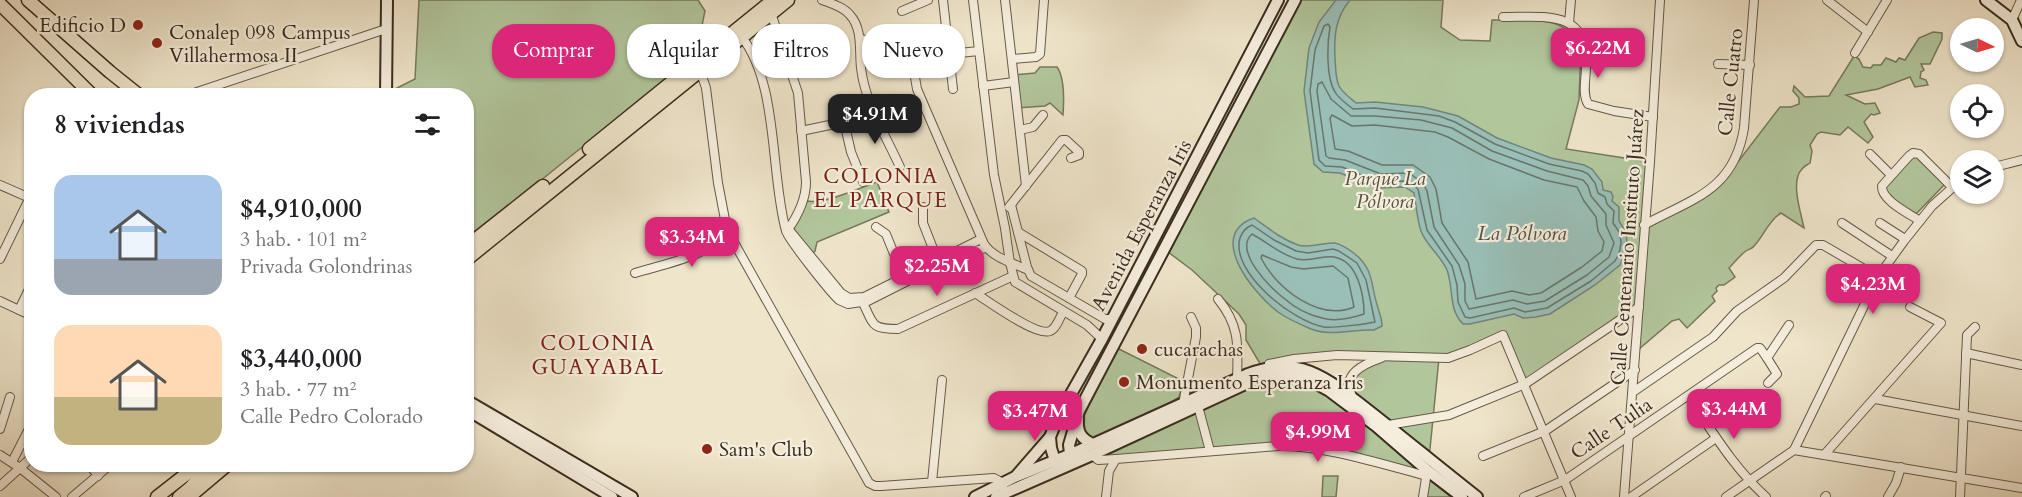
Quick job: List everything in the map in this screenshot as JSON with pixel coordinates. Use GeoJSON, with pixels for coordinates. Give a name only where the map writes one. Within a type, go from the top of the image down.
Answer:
{"type":"FeatureCollection","features":[{"type":"Feature","properties":{"kind":"main road"},"geometry":{"type":"LineString","coordinates":[[28,0],[130,88]]}},
{"type":"Feature","properties":{"kind":"main road"},"geometry":{"type":"LineString","coordinates":[[386,88],[387,0]]}},
{"type":"Feature","properties":{"kind":"main road"},"geometry":{"type":"LineString","coordinates":[[474,241],[773,0]]}},
{"type":"Feature","properties":{"kind":"main road"},"geometry":{"type":"LineString","coordinates":[[741,36],[788,0]]}},
{"type":"Feature","properties":{"kind":"main road","name":"Avenida Esperanza Iris"},"geometry":{"type":"LineString","coordinates":[[1017,476],[1050,436],[1277,0]]}},
{"type":"Feature","properties":{"kind":"main road","name":"Avenida Esperanza Iris"},"geometry":{"type":"LineString","coordinates":[[1071,459],[1071,434],[1079,411],[1295,0]]}},
{"type":"Feature","properties":{"kind":"main road"},"geometry":{"type":"LineString","coordinates":[[1986,0],[2016,19]]}},
{"type":"Feature","properties":{"kind":"main road"},"geometry":{"type":"LineString","coordinates":[[1997,0],[2016,19],[2022,41]]}},
{"type":"Feature","properties":{"kind":"main road"},"geometry":{"type":"LineString","coordinates":[[0,4],[85,88]]}},
{"type":"Feature","properties":{"kind":"main road"},"geometry":{"type":"LineString","coordinates":[[110,72],[126,88]]}},
{"type":"Feature","properties":{"kind":"main road"},"geometry":{"type":"LineString","coordinates":[[474,254],[690,78]]}},
{"type":"Feature","properties":{"kind":"main road"},"geometry":{"type":"LineString","coordinates":[[1224,105],[1236,111]]}},
{"type":"Feature","properties":{"kind":"main road"},"geometry":{"type":"LineString","coordinates":[[1111,319],[1116,314],[1122,313],[1126,316],[1126,321]]}},
{"type":"Feature","properties":{"kind":"main road"},"geometry":{"type":"LineString","coordinates":[[1102,339],[1108,345],[1113,345]]}},
{"type":"Feature","properties":{"kind":"main road"},"geometry":{"type":"LineString","coordinates":[[1093,450],[1242,377],[1272,368],[1287,367],[1302,369],[1326,379],[1388,425],[1428,469],[1477,497]]}},
{"type":"Feature","properties":{"kind":"main road"},"geometry":{"type":"LineString","coordinates":[[975,497],[1001,493],[1056,465],[1252,381],[1284,374],[1308,379],[1328,390],[1376,426],[1462,497]]}},
{"type":"Feature","properties":{"kind":"main road"},"geometry":{"type":"LineString","coordinates":[[474,405],[632,497]]}},
{"type":"Feature","properties":{"kind":"main road"},"geometry":{"type":"LineString","coordinates":[[1079,411],[1078,432],[1093,450]]}},
{"type":"Feature","properties":{"kind":"main road"},"geometry":{"type":"LineString","coordinates":[[474,414],[612,497]]}},
{"type":"Feature","properties":{"kind":"main road"},"geometry":{"type":"LineString","coordinates":[[1050,436],[1056,465]]}},
{"type":"Feature","properties":{"kind":"main road"},"geometry":{"type":"LineString","coordinates":[[1001,493],[1017,476],[1056,465]]}},
{"type":"Feature","properties":{"kind":"main road"},"geometry":{"type":"LineString","coordinates":[[168,488],[181,472]]}},
{"type":"Feature","properties":{"kind":"main road"},"geometry":{"type":"LineString","coordinates":[[157,497],[189,472]]}},
{"type":"Feature","properties":{"kind":"main road"},"geometry":{"type":"LineString","coordinates":[[179,497],[203,472]]}},
{"type":"Feature","properties":{"kind":"main road"},"geometry":{"type":"LineString","coordinates":[[189,497],[219,472]]}},
{"type":"Feature","properties":{"kind":"street"},"geometry":{"type":"LineString","coordinates":[[822,0],[850,15],[860,39],[861,72],[873,111],[900,167]]}},
{"type":"Feature","properties":{"kind":"street"},"geometry":{"type":"LineString","coordinates":[[902,11],[928,0]]}},
{"type":"Feature","properties":{"kind":"street"},"geometry":{"type":"LineString","coordinates":[[943,0],[946,24]]}},
{"type":"Feature","properties":{"kind":"street"},"geometry":{"type":"LineString","coordinates":[[973,0],[996,188],[1016,284],[1087,325],[1102,339]]}},
{"type":"Feature","properties":{"kind":"street"},"geometry":{"type":"LineString","coordinates":[[1005,0],[1026,186]]}},
{"type":"Feature","properties":{"kind":"street"},"geometry":{"type":"LineString","coordinates":[[1012,59],[1036,57],[1040,54],[1044,0]]}},
{"type":"Feature","properties":{"kind":"street"},"geometry":{"type":"LineString","coordinates":[[1569,23],[1570,0]]}},
{"type":"Feature","properties":{"kind":"street","name":"Calle Centenario Instituto Juárez"},"geometry":{"type":"LineString","coordinates":[[1624,497],[1660,0]]}},
{"type":"Feature","properties":{"kind":"street","name":"Calle Cuatro"},"geometry":{"type":"LineString","coordinates":[[1644,225],[1713,188],[1731,169],[1738,156],[1743,137],[1754,0]]}},
{"type":"Feature","properties":{"kind":"street"},"geometry":{"type":"LineString","coordinates":[[1827,0],[1868,32]]}},
{"type":"Feature","properties":{"kind":"street"},"geometry":{"type":"LineString","coordinates":[[1855,53],[1887,0]]}},
{"type":"Feature","properties":{"kind":"street"},"geometry":{"type":"LineString","coordinates":[[2016,19],[2021,0]]}},
{"type":"Feature","properties":{"kind":"street"},"geometry":{"type":"LineString","coordinates":[[771,13],[795,83],[806,187],[800,207],[787,228]]}},
{"type":"Feature","properties":{"kind":"street"},"geometry":{"type":"LineString","coordinates":[[1503,17],[1550,16],[1569,23],[1585,45],[1587,56],[1585,96],[1588,104],[1653,117]]}},
{"type":"Feature","properties":{"kind":"street"},"geometry":{"type":"LineString","coordinates":[[212,88],[386,30]]}},
{"type":"Feature","properties":{"kind":"street"},"geometry":{"type":"LineString","coordinates":[[741,36],[753,56],[765,93],[787,228],[835,296],[846,303],[862,303],[981,239]]}},
{"type":"Feature","properties":{"kind":"street"},"geometry":{"type":"LineString","coordinates":[[965,52],[979,51]]}},
{"type":"Feature","properties":{"kind":"street"},"geometry":{"type":"LineString","coordinates":[[1718,64],[1750,65]]}},
{"type":"Feature","properties":{"kind":"street"},"geometry":{"type":"LineString","coordinates":[[703,78],[727,231],[869,483],[881,486],[994,478],[1001,493]]}},
{"type":"Feature","properties":{"kind":"street"},"geometry":{"type":"LineString","coordinates":[[915,78],[917,89],[986,248],[1010,263],[1028,270]]}},
{"type":"Feature","properties":{"kind":"street"},"geometry":{"type":"LineString","coordinates":[[952,78],[953,89]]}},
{"type":"Feature","properties":{"kind":"street"},"geometry":{"type":"LineString","coordinates":[[983,86],[1014,82]]}},
{"type":"Feature","properties":{"kind":"street"},"geometry":{"type":"LineString","coordinates":[[801,131],[844,122],[873,111]]}},
{"type":"Feature","properties":{"kind":"street"},"geometry":{"type":"LineString","coordinates":[[1020,130],[1033,127],[1043,115]]}},
{"type":"Feature","properties":{"kind":"street"},"geometry":{"type":"LineString","coordinates":[[844,122],[851,152],[863,182]]}},
{"type":"Feature","properties":{"kind":"street"},"geometry":{"type":"LineString","coordinates":[[1003,215],[1062,140],[1066,140],[1079,152],[1079,155],[1071,158]]}},
{"type":"Feature","properties":{"kind":"street"},"geometry":{"type":"LineString","coordinates":[[1920,221],[1883,194],[1882,186],[1909,156],[1916,153],[1950,186]]}},
{"type":"Feature","properties":{"kind":"street"},"geometry":{"type":"LineString","coordinates":[[1870,154],[1891,176]]}},
{"type":"Feature","properties":{"kind":"street"},"geometry":{"type":"LineString","coordinates":[[2004,164],[2022,160]]}},
{"type":"Feature","properties":{"kind":"street"},"geometry":{"type":"LineString","coordinates":[[0,185],[24,194]]}},
{"type":"Feature","properties":{"kind":"street"},"geometry":{"type":"LineString","coordinates":[[1726,497],[1794,450],[1878,277],[1936,201],[1950,190]]}},
{"type":"Feature","properties":{"kind":"street"},"geometry":{"type":"LineString","coordinates":[[1011,205],[1028,270],[1036,279],[1105,319],[1111,319]]}},
{"type":"Feature","properties":{"kind":"street"},"geometry":{"type":"LineString","coordinates":[[923,207],[923,223],[938,263]]}},
{"type":"Feature","properties":{"kind":"street"},"geometry":{"type":"LineString","coordinates":[[0,259],[24,211]]}},
{"type":"Feature","properties":{"kind":"street"},"geometry":{"type":"LineString","coordinates":[[1880,223],[1905,239]]}},
{"type":"Feature","properties":{"kind":"street"},"geometry":{"type":"LineString","coordinates":[[1842,224],[1892,256]]}},
{"type":"Feature","properties":{"kind":"street"},"geometry":{"type":"LineString","coordinates":[[876,227],[886,234],[905,280]]}},
{"type":"Feature","properties":{"kind":"street"},"geometry":{"type":"LineString","coordinates":[[787,228],[846,297],[864,297],[905,280]]}},
{"type":"Feature","properties":{"kind":"street"},"geometry":{"type":"LineString","coordinates":[[635,273],[704,251],[720,240],[727,231]]}},
{"type":"Feature","properties":{"kind":"street"},"geometry":{"type":"LineString","coordinates":[[1018,232],[1082,271],[1069,298]]}},
{"type":"Feature","properties":{"kind":"street"},"geometry":{"type":"LineString","coordinates":[[1633,392],[1706,343],[1737,311],[1784,278],[1816,245],[1823,245],[1878,277]]}},
{"type":"Feature","properties":{"kind":"street"},"geometry":{"type":"LineString","coordinates":[[938,263],[986,248]]}},
{"type":"Feature","properties":{"kind":"street"},"geometry":{"type":"LineString","coordinates":[[862,303],[876,327],[898,329],[1013,276]]}},
{"type":"Feature","properties":{"kind":"street"},"geometry":{"type":"LineString","coordinates":[[975,293],[1027,325],[1044,331],[1050,332],[1063,312]]}},
{"type":"Feature","properties":{"kind":"street"},"geometry":{"type":"LineString","coordinates":[[1218,299],[1236,331],[1242,377],[1268,365],[1294,359],[1337,355],[1451,357],[1503,335],[1571,497]]}},
{"type":"Feature","properties":{"kind":"street"},"geometry":{"type":"LineString","coordinates":[[19,310],[24,300]]}},
{"type":"Feature","properties":{"kind":"street"},"geometry":{"type":"LineString","coordinates":[[0,301],[24,312]]}},
{"type":"Feature","properties":{"kind":"street"},"geometry":{"type":"LineString","coordinates":[[1824,455],[1941,323],[1910,307]]}},
{"type":"Feature","properties":{"kind":"street"},"geometry":{"type":"LineString","coordinates":[[1388,425],[1449,415],[1525,384],[1639,308]]}},
{"type":"Feature","properties":{"kind":"street"},"geometry":{"type":"LineString","coordinates":[[1183,404],[1196,337],[1196,328],[1191,317]]}},
{"type":"Feature","properties":{"kind":"street"},"geometry":{"type":"LineString","coordinates":[[1768,383],[1777,374],[1767,358],[1789,325]]}},
{"type":"Feature","properties":{"kind":"street"},"geometry":{"type":"LineString","coordinates":[[1960,497],[1967,335],[1975,327]]}},
{"type":"Feature","properties":{"kind":"street","name":"Calle Tulia"},"geometry":{"type":"LineString","coordinates":[[1524,497],[1565,480],[1757,348],[1760,348],[1767,358]]}},
{"type":"Feature","properties":{"kind":"street"},"geometry":{"type":"LineString","coordinates":[[1966,353],[2022,364]]}},
{"type":"Feature","properties":{"kind":"street"},"geometry":{"type":"LineString","coordinates":[[1357,402],[1350,393],[1349,386],[1353,374],[1364,364],[1385,356]]}},
{"type":"Feature","properties":{"kind":"street"},"geometry":{"type":"LineString","coordinates":[[1483,456],[1545,431],[1635,370]]}},
{"type":"Feature","properties":{"kind":"street"},"geometry":{"type":"LineString","coordinates":[[932,482],[942,380]]}},
{"type":"Feature","properties":{"kind":"street"},"geometry":{"type":"LineString","coordinates":[[1688,396],[1749,481],[1766,497]]}},
{"type":"Feature","properties":{"kind":"street"},"geometry":{"type":"LineString","coordinates":[[0,429],[10,397]]}},
{"type":"Feature","properties":{"kind":"street"},"geometry":{"type":"LineString","coordinates":[[1875,399],[2022,426]]}},
{"type":"Feature","properties":{"kind":"street"},"geometry":{"type":"LineString","coordinates":[[1198,406],[1210,451]]}},
{"type":"Feature","properties":{"kind":"street"},"geometry":{"type":"LineString","coordinates":[[1631,497],[1716,438]]}},
{"type":"Feature","properties":{"kind":"street"},"geometry":{"type":"LineString","coordinates":[[12,462],[24,439]]}},
{"type":"Feature","properties":{"kind":"street"},"geometry":{"type":"LineString","coordinates":[[1093,450],[1098,460],[1278,446],[1300,447],[1428,469],[1423,497]]}},
{"type":"Feature","properties":{"kind":"street"},"geometry":{"type":"LineString","coordinates":[[1794,450],[2022,488]]}},
{"type":"Feature","properties":{"kind":"street"},"geometry":{"type":"LineString","coordinates":[[0,455],[24,472]]}},
{"type":"Feature","properties":{"kind":"street"},"geometry":{"type":"LineString","coordinates":[[1106,497],[1109,471],[1116,459]]}},
{"type":"Feature","properties":{"kind":"street"},"geometry":{"type":"LineString","coordinates":[[0,486],[24,464]]}},
{"type":"Feature","properties":{"kind":"street"},"geometry":{"type":"LineString","coordinates":[[1888,497],[1896,483],[1900,467]]}},
{"type":"Feature","properties":{"kind":"street"},"geometry":{"type":"LineString","coordinates":[[25,472],[52,496]]}},
{"type":"Feature","properties":{"kind":"street"},"geometry":{"type":"LineString","coordinates":[[95,472],[98,476]]}},
{"type":"Feature","properties":{"kind":"street"},"geometry":{"type":"LineString","coordinates":[[72,497],[102,472]]}},
{"type":"Feature","properties":{"kind":"green space"},"geometry":{"type":"Polygon","coordinates":[[[419,0],[698,0],[705,11],[702,24],[627,24],[627,78],[668,78],[474,234],[474,88],[397,88],[415,79],[419,0]]]}},
{"type":"Feature","properties":{"kind":"green space","name":"Parque La Pólvora"},"geometry":{"type":"Polygon","coordinates":[[[1295,0],[1443,0],[1441,27],[1460,40],[1490,41],[1492,20],[1542,21],[1565,28],[1574,35],[1581,46],[1579,100],[1566,149],[1650,162],[1639,307],[1525,384],[1502,335],[1439,358],[1429,459],[1353,397],[1351,376],[1383,357],[1337,355],[1262,367],[1246,340],[1246,325],[1239,314],[1192,270],[1164,249],[1295,0]]]}},
{"type":"Feature","properties":{"kind":"green space"},"geometry":{"type":"Polygon","coordinates":[[[1933,32],[1942,33],[1942,39],[1930,64],[1921,64],[1924,70],[1920,78],[1926,80],[1928,85],[1915,87],[1910,77],[1878,89],[1846,95],[1865,104],[1875,103],[1880,113],[1871,114],[1864,122],[1873,137],[1868,143],[1848,127],[1840,135],[1821,132],[1817,134],[1810,145],[1812,151],[1810,163],[1802,169],[1797,181],[1797,197],[1804,228],[1781,213],[1753,247],[1729,268],[1735,277],[1716,288],[1717,291],[1712,296],[1715,301],[1687,328],[1679,319],[1672,321],[1639,349],[1646,225],[1721,184],[1780,107],[1799,104],[1799,98],[1793,91],[1794,86],[1805,97],[1829,96],[1854,56],[1859,59],[1863,67],[1871,68],[1873,65],[1881,65],[1886,58],[1896,62],[1899,58],[1905,60],[1919,38],[1933,32]]]}},
{"type":"Feature","properties":{"kind":"green space"},"geometry":{"type":"Polygon","coordinates":[[[1040,67],[1057,67],[1060,72],[1063,115],[1050,103],[1045,106],[1017,108],[1014,75],[1035,73],[1040,67]]]}},
{"type":"Feature","properties":{"kind":"green space"},"geometry":{"type":"Polygon","coordinates":[[[1912,156],[1916,157],[1945,184],[1915,215],[1883,192],[1892,176],[1912,156]]]}},
{"type":"Feature","properties":{"kind":"green space"},"geometry":{"type":"Polygon","coordinates":[[[877,182],[889,212],[817,242],[815,251],[811,255],[790,228],[803,200],[829,199],[877,182]]]}},
{"type":"Feature","properties":{"kind":"green space"},"geometry":{"type":"Polygon","coordinates":[[[1117,348],[1181,380],[1183,384],[1179,397],[1170,403],[1102,438],[1090,440],[1083,431],[1083,418],[1117,348]]]}},
{"type":"Feature","properties":{"kind":"green space"},"geometry":{"type":"Polygon","coordinates":[[[1268,376],[1321,385],[1427,476],[1293,446],[1107,460],[1092,455],[1268,376]]]}},
{"type":"Feature","properties":{"kind":"green space"},"geometry":{"type":"Polygon","coordinates":[[[1323,476],[1338,476],[1336,497],[1322,497],[1323,476]]]}},
{"type":"Feature","properties":{"kind":"green space"},"geometry":{"type":"Polygon","coordinates":[[[1428,479],[1451,497],[1425,497],[1428,479]]]}},
{"type":"Feature","properties":{"kind":"water","name":"La Pólvora"},"geometry":{"type":"Polygon","coordinates":[[[1336,0],[1350,0],[1336,28],[1337,79],[1342,91],[1356,103],[1375,102],[1423,107],[1458,116],[1497,138],[1551,158],[1592,169],[1602,182],[1603,190],[1611,192],[1612,201],[1619,207],[1619,221],[1626,232],[1627,243],[1620,265],[1595,285],[1550,314],[1523,318],[1514,314],[1463,324],[1455,312],[1447,270],[1421,231],[1414,193],[1405,187],[1378,188],[1340,173],[1323,172],[1314,164],[1304,91],[1309,48],[1319,22],[1336,0]]]}},
{"type":"Feature","properties":{"kind":"water"},"geometry":{"type":"Polygon","coordinates":[[[1254,218],[1292,243],[1307,246],[1335,243],[1359,257],[1368,270],[1382,326],[1374,330],[1334,333],[1319,331],[1278,312],[1247,279],[1234,250],[1234,237],[1240,226],[1254,218]]]}},
{"type":"Feature","properties":{"kind":"place","name":"Edificio D"},"geometry":{"type":"Point","coordinates":[138,25]}},
{"type":"Feature","properties":{"kind":"place","name":"Conalep 098 Campus Villahermosa II"},"geometry":{"type":"Point","coordinates":[157,43]}},
{"type":"Feature","properties":{"kind":"place","name":"cucarachas"},"geometry":{"type":"Point","coordinates":[1142,349]}},
{"type":"Feature","properties":{"kind":"place","name":"Monumento Esperanza Iris"},"geometry":{"type":"Point","coordinates":[1124,382]}},
{"type":"Feature","properties":{"kind":"place","name":"Sam's Club"},"geometry":{"type":"Point","coordinates":[707,449]}},
{"type":"Feature","properties":{"kind":"district","name":"COLONIA EL PARQUE"},"geometry":{"type":"Point","coordinates":[881,188]}},
{"type":"Feature","properties":{"kind":"district","name":"COLONIA GUAYABAL"},"geometry":{"type":"Point","coordinates":[598,355]}}]}
